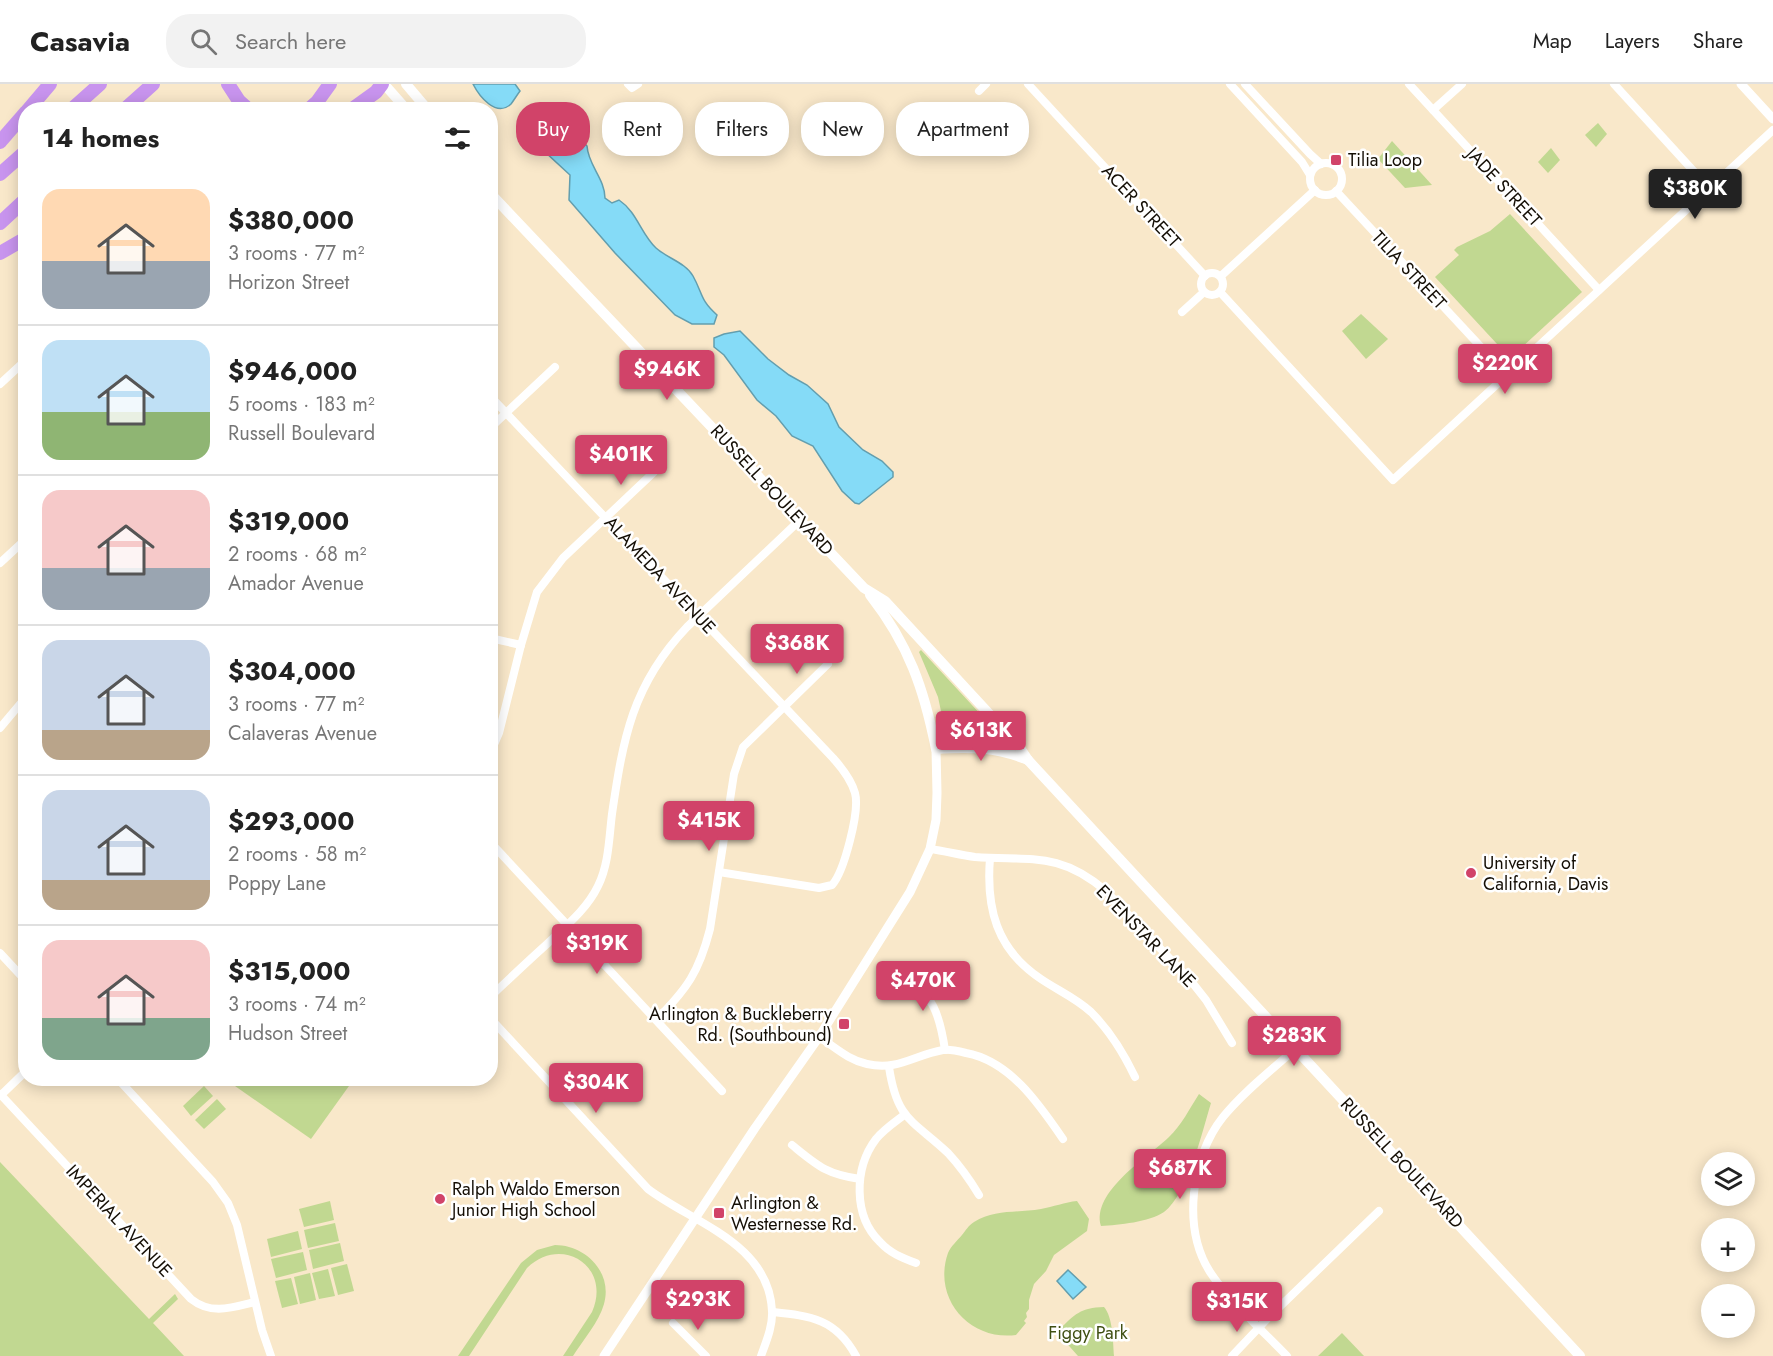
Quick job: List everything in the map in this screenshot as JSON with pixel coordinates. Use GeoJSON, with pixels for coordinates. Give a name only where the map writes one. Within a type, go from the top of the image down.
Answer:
{"type":"FeatureCollection","features":[{"type":"Feature","properties":{"kind":"highway"},"geometry":{"type":"LineString","coordinates":[[35,102],[50,84]]}},
{"type":"Feature","properties":{"kind":"highway"},"geometry":{"type":"LineString","coordinates":[[80,102],[100,84]]}},
{"type":"Feature","properties":{"kind":"highway"},"geometry":{"type":"LineString","coordinates":[[133,102],[153,84]]}},
{"type":"Feature","properties":{"kind":"highway"},"geometry":{"type":"LineString","coordinates":[[228,84],[240,102]]}},
{"type":"Feature","properties":{"kind":"highway"},"geometry":{"type":"LineString","coordinates":[[317,102],[330,84]]}},
{"type":"Feature","properties":{"kind":"highway"},"geometry":{"type":"LineString","coordinates":[[362,102],[383,84]]}},
{"type":"Feature","properties":{"kind":"highway"},"geometry":{"type":"LineString","coordinates":[[0,142],[18,121]]}},
{"type":"Feature","properties":{"kind":"highway"},"geometry":{"type":"LineString","coordinates":[[0,174],[18,158]]}},
{"type":"Feature","properties":{"kind":"highway"},"geometry":{"type":"LineString","coordinates":[[0,223],[18,206]]}},
{"type":"Feature","properties":{"kind":"highway"},"geometry":{"type":"LineString","coordinates":[[0,253],[18,243]]}},
{"type":"Feature","properties":{"kind":"main road"},"geometry":{"type":"LineString","coordinates":[[383,84],[400,102]]}},
{"type":"Feature","properties":{"kind":"main road"},"geometry":{"type":"LineString","coordinates":[[406,84],[421,102]]}},
{"type":"Feature","properties":{"kind":"main road","name":"RUSSELL BOULEVARD"},"geometry":{"type":"LineString","coordinates":[[498,201],[864,588],[885,601],[1018,745],[1028,760],[1580,1356]]}},
{"type":"Feature","properties":{"kind":"main road"},"geometry":{"type":"LineString","coordinates":[[864,588],[898,636],[916,672],[928,708],[936,749]]}},
{"type":"Feature","properties":{"kind":"main road","name":"RUSSELL BOULEVARD"},"geometry":{"type":"LineString","coordinates":[[936,749],[987,748],[1028,760]]}},
{"type":"Feature","properties":{"kind":"street"},"geometry":{"type":"LineString","coordinates":[[628,84],[632,88],[638,84]]}},
{"type":"Feature","properties":{"kind":"street"},"geometry":{"type":"LineString","coordinates":[[979,91],[986,84]]}},
{"type":"Feature","properties":{"kind":"street","name":"ACER STREET"},"geometry":{"type":"LineString","coordinates":[[1028,84],[1205,276]]}},
{"type":"Feature","properties":{"kind":"street"},"geometry":{"type":"LineString","coordinates":[[1230,84],[1302,162],[1310,175]]}},
{"type":"Feature","properties":{"kind":"street"},"geometry":{"type":"LineString","coordinates":[[1245,84],[1321,164]]}},
{"type":"Feature","properties":{"kind":"street","name":"JADE STREET"},"geometry":{"type":"LineString","coordinates":[[1409,84],[1599,290]]}},
{"type":"Feature","properties":{"kind":"street"},"geometry":{"type":"LineString","coordinates":[[1433,110],[1462,84]]}},
{"type":"Feature","properties":{"kind":"street"},"geometry":{"type":"LineString","coordinates":[[1614,84],[1710,189]]}},
{"type":"Feature","properties":{"kind":"street"},"geometry":{"type":"LineString","coordinates":[[1741,84],[1773,119]]}},
{"type":"Feature","properties":{"kind":"street"},"geometry":{"type":"LineString","coordinates":[[1220,292],[1393,480],[1773,130]]}},
{"type":"Feature","properties":{"kind":"street"},"geometry":{"type":"LineString","coordinates":[[1321,164],[1331,164],[1339,171],[1341,181],[1336,191],[1323,195],[1315,190],[1310,181],[1312,170],[1321,164]]}},
{"type":"Feature","properties":{"kind":"street"},"geometry":{"type":"LineString","coordinates":[[1221,276],[1315,190]]}},
{"type":"Feature","properties":{"kind":"street","name":"TILIA STREET"},"geometry":{"type":"LineString","coordinates":[[1336,191],[1507,375]]}},
{"type":"Feature","properties":{"kind":"street"},"geometry":{"type":"LineString","coordinates":[[1204,292],[1201,285],[1205,276],[1211,273],[1221,276]]}},
{"type":"Feature","properties":{"kind":"street"},"geometry":{"type":"LineString","coordinates":[[1204,292],[1214,295],[1220,292],[1223,286],[1221,276]]}},
{"type":"Feature","properties":{"kind":"street"},"geometry":{"type":"LineString","coordinates":[[1182,312],[1204,292]]}},
{"type":"Feature","properties":{"kind":"street"},"geometry":{"type":"LineString","coordinates":[[0,384],[18,367]]}},
{"type":"Feature","properties":{"kind":"street"},"geometry":{"type":"LineString","coordinates":[[498,421],[555,367]]}},
{"type":"Feature","properties":{"kind":"street","name":"ALAMEDA AVENUE"},"geometry":{"type":"LineString","coordinates":[[498,404],[784,705],[844,771],[852,784],[856,796],[856,808],[840,874],[831,885],[818,888],[719,872]]}},
{"type":"Feature","properties":{"kind":"street"},"geometry":{"type":"LineString","coordinates":[[498,733],[537,592],[563,558],[654,472]]}},
{"type":"Feature","properties":{"kind":"street"},"geometry":{"type":"LineString","coordinates":[[498,990],[568,925],[590,900],[602,877],[622,752],[634,708],[663,655],[699,615],[800,520]]}},
{"type":"Feature","properties":{"kind":"street"},"geometry":{"type":"LineString","coordinates":[[0,563],[18,546]]}},
{"type":"Feature","properties":{"kind":"street"},"geometry":{"type":"LineString","coordinates":[[498,640],[521,645]]}},
{"type":"Feature","properties":{"kind":"street"},"geometry":{"type":"LineString","coordinates":[[656,1020],[679,997],[700,963],[710,929],[737,761],[743,747],[828,664]]}},
{"type":"Feature","properties":{"kind":"street"},"geometry":{"type":"LineString","coordinates":[[0,728],[18,707]]}},
{"type":"Feature","properties":{"kind":"street"},"geometry":{"type":"LineString","coordinates":[[604,1356],[755,1128],[819,1037],[910,892],[930,849],[936,820],[938,793],[936,749]]}},
{"type":"Feature","properties":{"kind":"street","name":"EVENSTAR LANE"},"geometry":{"type":"LineString","coordinates":[[930,849],[990,858],[1034,858],[1052,861],[1093,880],[1191,981],[1206,1000],[1232,1043]]}},
{"type":"Feature","properties":{"kind":"street"},"geometry":{"type":"LineString","coordinates":[[498,851],[722,1091]]}},
{"type":"Feature","properties":{"kind":"street"},"geometry":{"type":"LineString","coordinates":[[990,858],[991,911],[1012,953],[1033,973],[1092,1013],[1113,1039],[1135,1077]]}},
{"type":"Feature","properties":{"kind":"street"},"geometry":{"type":"LineString","coordinates":[[0,953],[18,972]]}},
{"type":"Feature","properties":{"kind":"street"},"geometry":{"type":"LineString","coordinates":[[907,972],[933,1002],[940,1020],[945,1050]]}},
{"type":"Feature","properties":{"kind":"street"},"geometry":{"type":"LineString","coordinates":[[498,1027],[638,1180],[658,1197],[736,1245],[748,1254],[760,1269],[772,1312],[761,1356]]}},
{"type":"Feature","properties":{"kind":"street"},"geometry":{"type":"LineString","coordinates":[[819,1037],[844,1055],[861,1063],[890,1067],[945,1050],[975,1054],[999,1066],[1014,1078],[1040,1106],[1063,1139]]}},
{"type":"Feature","properties":{"kind":"street"},"geometry":{"type":"LineString","coordinates":[[1287,1356],[1221,1287],[1205,1262],[1195,1234],[1192,1213],[1194,1195],[1208,1145],[1219,1123],[1237,1102],[1296,1048]]}},
{"type":"Feature","properties":{"kind":"street"},"geometry":{"type":"LineString","coordinates":[[890,1067],[895,1095],[904,1115],[953,1158],[979,1195]]}},
{"type":"Feature","properties":{"kind":"street"},"geometry":{"type":"LineString","coordinates":[[0,1095],[18,1078]]}},
{"type":"Feature","properties":{"kind":"street"},"geometry":{"type":"LineString","coordinates":[[124,1086],[223,1195],[237,1225],[265,1341],[271,1356]]}},
{"type":"Feature","properties":{"kind":"street","name":"IMPERIAL AVENUE"},"geometry":{"type":"LineString","coordinates":[[0,1095],[191,1299],[205,1308],[216,1310],[255,1302]]}},
{"type":"Feature","properties":{"kind":"street"},"geometry":{"type":"LineString","coordinates":[[904,1115],[882,1133],[872,1145],[862,1166],[861,1204],[868,1227],[879,1242],[896,1256],[916,1263]]}},
{"type":"Feature","properties":{"kind":"street"},"geometry":{"type":"LineString","coordinates":[[792,1145],[823,1170],[835,1175],[860,1179]]}},
{"type":"Feature","properties":{"kind":"street"},"geometry":{"type":"LineString","coordinates":[[1232,1356],[1379,1211]]}},
{"type":"Feature","properties":{"kind":"street"},"geometry":{"type":"LineString","coordinates":[[772,1312],[801,1314],[825,1323],[841,1334],[856,1356]]}},
{"type":"Feature","properties":{"kind":"street"},"geometry":{"type":"LineString","coordinates":[[673,1323],[706,1356]]}},
{"type":"Feature","properties":{"kind":"green space"},"geometry":{"type":"Polygon","coordinates":[[[1598,123],[1607,134],[1596,147],[1585,135],[1598,123]]]}},
{"type":"Feature","properties":{"kind":"green space"},"geometry":{"type":"Polygon","coordinates":[[[1392,141],[1432,185],[1405,188],[1378,159],[1392,141]]]}},
{"type":"Feature","properties":{"kind":"green space"},"geometry":{"type":"Polygon","coordinates":[[[1551,148],[1560,160],[1548,173],[1538,162],[1551,148]]]}},
{"type":"Feature","properties":{"kind":"green space"},"geometry":{"type":"Polygon","coordinates":[[[1510,214],[1582,292],[1510,358],[1435,277],[1459,255],[1454,250],[1457,247],[1490,231],[1510,214]]]}},
{"type":"Feature","properties":{"kind":"green space"},"geometry":{"type":"Polygon","coordinates":[[[1361,314],[1388,339],[1366,359],[1342,331],[1361,314]]]}},
{"type":"Feature","properties":{"kind":"green space"},"geometry":{"type":"Polygon","coordinates":[[[921,650],[1009,745],[957,741],[946,735],[938,697],[919,652],[921,650]]]}},
{"type":"Feature","properties":{"kind":"green space"},"geometry":{"type":"Polygon","coordinates":[[[204,1086],[213,1096],[191,1116],[183,1106],[204,1086]]]}},
{"type":"Feature","properties":{"kind":"green space"},"geometry":{"type":"Polygon","coordinates":[[[235,1086],[349,1086],[311,1139],[235,1086]]]}},
{"type":"Feature","properties":{"kind":"green space"},"geometry":{"type":"Polygon","coordinates":[[[1199,1094],[1211,1103],[1193,1162],[1173,1203],[1164,1212],[1142,1221],[1101,1226],[1100,1213],[1104,1201],[1113,1188],[1123,1176],[1173,1133],[1199,1094]]]}},
{"type":"Feature","properties":{"kind":"green space"},"geometry":{"type":"Polygon","coordinates":[[[217,1099],[226,1109],[204,1129],[195,1120],[217,1099]]]}},
{"type":"Feature","properties":{"kind":"green space"},"geometry":{"type":"Polygon","coordinates":[[[0,1162],[149,1319],[175,1294],[178,1299],[153,1323],[184,1356],[0,1356],[0,1162]]]}},
{"type":"Feature","properties":{"kind":"green space"},"geometry":{"type":"Polygon","coordinates":[[[330,1201],[334,1220],[304,1227],[299,1209],[330,1201]]]}},
{"type":"Feature","properties":{"kind":"green space"},"geometry":{"type":"Polygon","coordinates":[[[1077,1201],[1089,1219],[1087,1231],[1054,1255],[1046,1271],[1034,1284],[1029,1309],[1026,1313],[1027,1317],[1024,1321],[1026,1323],[1016,1335],[999,1335],[984,1331],[970,1324],[959,1314],[950,1301],[945,1286],[944,1270],[949,1250],[970,1225],[990,1215],[1041,1209],[1077,1201]]]}},
{"type":"Feature","properties":{"kind":"green space"},"geometry":{"type":"Polygon","coordinates":[[[335,1223],[339,1241],[308,1248],[304,1230],[335,1223]]]}},
{"type":"Feature","properties":{"kind":"green space"},"geometry":{"type":"Polygon","coordinates":[[[298,1231],[302,1249],[271,1257],[267,1239],[298,1231]]]}},
{"type":"Feature","properties":{"kind":"green space"},"geometry":{"type":"Polygon","coordinates":[[[340,1243],[344,1261],[313,1269],[309,1250],[340,1243]]]}},
{"type":"Feature","properties":{"kind":"green space"},"geometry":{"type":"Polygon","coordinates":[[[555,1245],[577,1250],[594,1262],[604,1281],[606,1292],[602,1311],[573,1356],[563,1356],[592,1312],[596,1296],[595,1281],[589,1269],[580,1260],[568,1255],[555,1254],[541,1258],[527,1268],[469,1356],[458,1356],[521,1263],[537,1250],[555,1245]]]}},
{"type":"Feature","properties":{"kind":"green space"},"geometry":{"type":"Polygon","coordinates":[[[303,1252],[307,1270],[276,1278],[271,1259],[303,1252]]]}},
{"type":"Feature","properties":{"kind":"green space"},"geometry":{"type":"Polygon","coordinates":[[[347,1264],[354,1291],[338,1295],[331,1268],[347,1264]]]}},
{"type":"Feature","properties":{"kind":"green space"},"geometry":{"type":"Polygon","coordinates":[[[328,1269],[335,1296],[319,1299],[312,1273],[328,1269]]]}},
{"type":"Feature","properties":{"kind":"green space"},"geometry":{"type":"Polygon","coordinates":[[[310,1273],[316,1300],[300,1304],[294,1277],[310,1273]]]}},
{"type":"Feature","properties":{"kind":"green space"},"geometry":{"type":"Polygon","coordinates":[[[291,1278],[298,1304],[282,1308],[275,1281],[291,1278]]]}},
{"type":"Feature","properties":{"kind":"green space","name":"Figgy Park"},"geometry":{"type":"Polygon","coordinates":[[[1104,1307],[1111,1323],[1114,1356],[1078,1356],[1062,1338],[1059,1330],[1078,1313],[1104,1307]]]}},
{"type":"Feature","properties":{"kind":"green space"},"geometry":{"type":"Polygon","coordinates":[[[1342,1333],[1364,1356],[1318,1356],[1342,1333]]]}},
{"type":"Feature","properties":{"kind":"water"},"geometry":{"type":"Polygon","coordinates":[[[473,84],[515,84],[520,91],[511,104],[505,108],[498,108],[498,102],[487,102],[473,84]]]}},
{"type":"Feature","properties":{"kind":"water"},"geometry":{"type":"Polygon","coordinates":[[[549,156],[589,156],[602,185],[605,198],[612,203],[619,200],[625,205],[656,248],[690,271],[705,301],[717,315],[714,324],[692,324],[675,315],[615,253],[569,200],[570,175],[549,156]]]}},
{"type":"Feature","properties":{"kind":"water"},"geometry":{"type":"Polygon","coordinates":[[[740,331],[768,359],[807,385],[828,404],[839,427],[863,450],[882,461],[893,472],[893,477],[859,504],[842,491],[813,446],[792,436],[776,416],[757,400],[724,355],[714,347],[714,338],[740,331]]]}},
{"type":"Feature","properties":{"kind":"water"},"geometry":{"type":"Polygon","coordinates":[[[1068,1270],[1086,1287],[1073,1299],[1057,1281],[1068,1270]]]}},
{"type":"Feature","properties":{"kind":"place","name":"Tilia Loop"},"geometry":{"type":"Point","coordinates":[1336,160]}},
{"type":"Feature","properties":{"kind":"place","name":"University of California, Davis"},"geometry":{"type":"Point","coordinates":[1471,873]}},
{"type":"Feature","properties":{"kind":"place","name":"Arlington & Buckleberry Rd. (Southbound)"},"geometry":{"type":"Point","coordinates":[844,1024]}},
{"type":"Feature","properties":{"kind":"place","name":"Ralph Waldo Emerson Junior High School"},"geometry":{"type":"Point","coordinates":[440,1199]}},
{"type":"Feature","properties":{"kind":"place","name":"Arlington & Westernesse Rd."},"geometry":{"type":"Point","coordinates":[719,1213]}}]}
